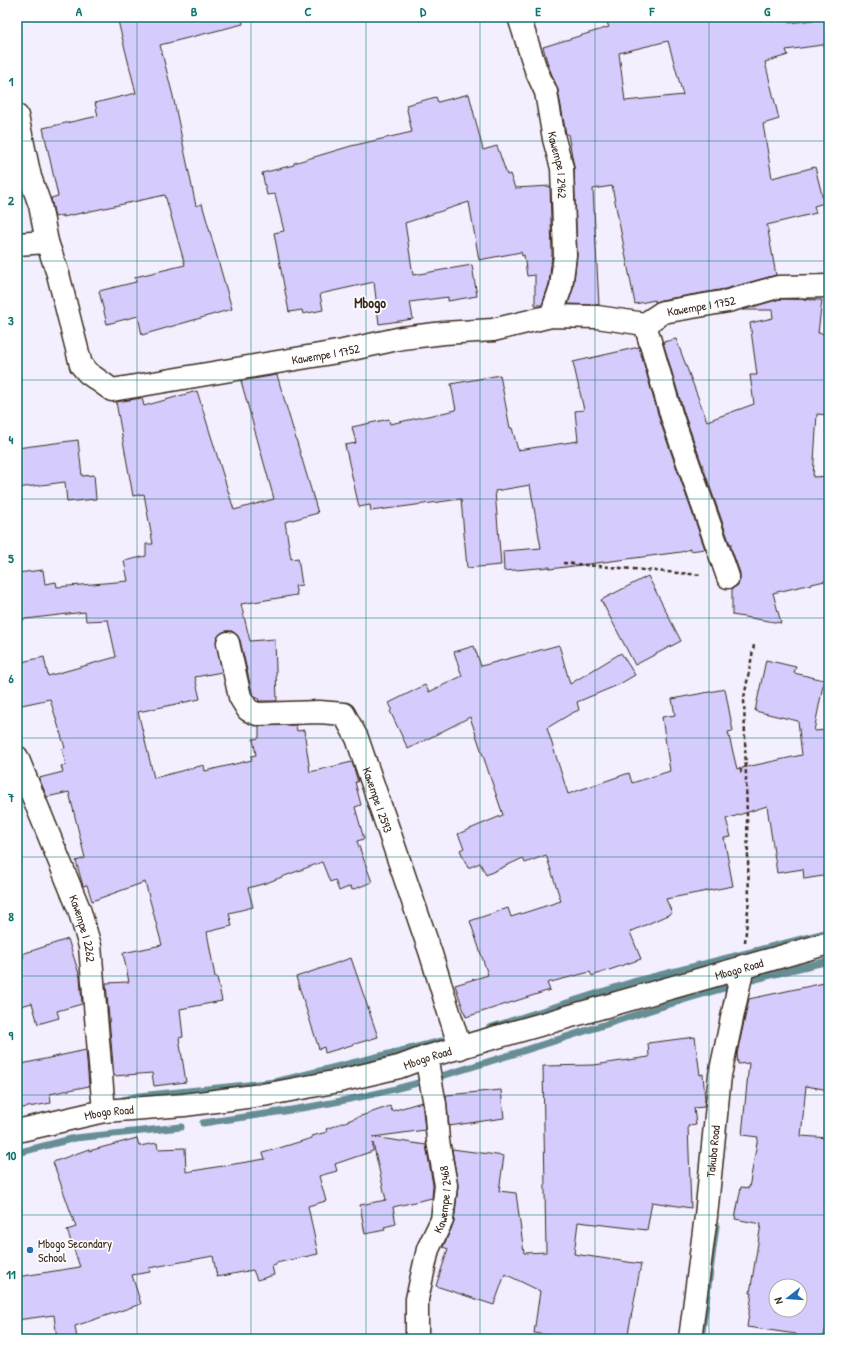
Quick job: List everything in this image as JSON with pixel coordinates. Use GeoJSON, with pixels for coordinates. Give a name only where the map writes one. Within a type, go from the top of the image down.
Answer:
{"type":"FeatureCollection","features":[{"type":"Feature","properties":{"kind":"street","name":"Kawempe I 2962"},"geometry":{"type":"LineString","coordinates":[[519,17],[536,70],[546,92],[554,139],[562,168],[565,255],[561,286],[551,316]]}},
{"type":"Feature","properties":{"kind":"street","name":"Kawempe I 1752"},"geometry":{"type":"LineString","coordinates":[[17,116],[30,177],[40,205],[47,242],[58,274],[81,365],[88,373],[112,390],[343,351],[402,338],[444,333],[493,330],[551,316],[597,317],[645,324],[663,312],[728,301],[778,287],[829,286]]}},
{"type":"Feature","properties":{"kind":"street"},"geometry":{"type":"LineString","coordinates":[[17,244],[47,242]]}},
{"type":"Feature","properties":{"kind":"street"},"geometry":{"type":"LineString","coordinates":[[645,324],[672,417],[728,577]]}},
{"type":"Feature","properties":{"kind":"street","name":"Kawempe I 2593"},"geometry":{"type":"LineString","coordinates":[[228,643],[240,697],[248,710],[257,714],[319,712],[344,714],[357,738],[431,954],[460,1048]]}},
{"type":"Feature","properties":{"kind":"street","name":"Kawempe I 2262"},"geometry":{"type":"LineString","coordinates":[[17,757],[79,909],[90,946],[104,1111]]}},
{"type":"Feature","properties":{"kind":"street","name":"Mbogo Road"},"geometry":{"type":"LineString","coordinates":[[17,1131],[104,1111],[184,1105],[269,1094],[398,1067],[426,1057],[743,966],[829,943]]}},
{"type":"Feature","properties":{"kind":"street","name":"Takuba Road"},"geometry":{"type":"LineString","coordinates":[[690,1339],[706,1216],[720,1075],[743,966]]}},
{"type":"Feature","properties":{"kind":"street","name":"Kawempe I 2468"},"geometry":{"type":"LineString","coordinates":[[417,1339],[417,1299],[428,1249],[442,1220],[446,1185],[438,1141],[435,1104],[426,1057]]}},
{"type":"Feature","properties":{"kind":"path"},"geometry":{"type":"LineString","coordinates":[[563,563],[728,577]]}},
{"type":"Feature","properties":{"kind":"path"},"geometry":{"type":"LineString","coordinates":[[743,966],[749,899],[744,698],[754,645]]}},
{"type":"Feature","properties":{"kind":"building"},"geometry":{"type":"Polygon","coordinates":[[[117,17],[242,17],[243,24],[160,45],[173,96],[196,206],[202,204],[232,309],[142,335],[138,316],[107,324],[99,291],[136,282],[135,277],[185,265],[165,195],[63,217],[63,215],[55,217],[51,198],[58,196],[43,128],[98,116],[95,103],[136,93],[117,17]]]}},
{"type":"Feature","properties":{"kind":"building"},"geometry":{"type":"Polygon","coordinates":[[[629,17],[787,17],[789,23],[829,18],[829,44],[786,50],[788,55],[765,62],[779,119],[763,124],[772,178],[815,167],[824,203],[814,206],[816,213],[767,225],[776,275],[725,289],[655,302],[655,300],[635,304],[612,186],[593,189],[599,305],[568,304],[573,289],[577,255],[574,167],[558,90],[548,65],[543,47],[609,27],[607,23],[629,17]],[[668,41],[619,53],[625,101],[683,95],[668,41]]]}},
{"type":"Feature","properties":{"kind":"building"},"geometry":{"type":"Polygon","coordinates":[[[469,94],[483,150],[497,146],[507,175],[510,174],[515,188],[550,186],[552,254],[549,284],[542,305],[535,305],[535,275],[527,276],[524,255],[522,256],[521,252],[479,260],[469,202],[405,223],[413,275],[472,265],[477,296],[448,301],[448,297],[410,302],[413,319],[379,324],[374,282],[320,294],[323,310],[303,314],[302,310],[289,312],[274,233],[284,231],[275,194],[267,195],[262,173],[294,165],[294,163],[351,146],[412,132],[406,105],[436,97],[438,102],[469,94]]]}},
{"type":"Feature","properties":{"kind":"building"},"geometry":{"type":"Polygon","coordinates":[[[780,299],[822,300],[818,333],[829,334],[829,415],[817,414],[813,477],[829,476],[829,580],[773,593],[781,623],[732,615],[732,589],[738,585],[740,573],[731,548],[731,543],[730,544],[684,413],[663,342],[676,339],[707,421],[754,404],[750,375],[757,375],[750,323],[773,318],[772,310],[742,310],[780,299]]]}},
{"type":"Feature","properties":{"kind":"building"},"geometry":{"type":"Polygon","coordinates":[[[639,347],[660,421],[705,549],[690,551],[690,549],[681,552],[550,569],[550,567],[504,571],[503,551],[541,548],[530,485],[495,491],[501,565],[467,568],[461,499],[371,511],[370,505],[359,507],[345,445],[356,443],[352,427],[389,419],[390,424],[456,410],[451,384],[500,375],[510,428],[512,428],[518,450],[578,441],[575,411],[584,410],[573,362],[639,347]]]}},
{"type":"Feature","properties":{"kind":"building"},"geometry":{"type":"Polygon","coordinates":[[[277,375],[318,513],[285,522],[291,559],[298,558],[302,585],[295,586],[297,595],[241,604],[250,641],[275,639],[277,701],[259,701],[258,698],[255,698],[252,692],[240,640],[232,631],[226,631],[220,634],[216,640],[222,672],[195,677],[200,699],[138,712],[154,778],[204,765],[205,771],[252,760],[251,756],[256,755],[253,739],[259,738],[259,726],[296,725],[297,731],[304,730],[310,772],[352,762],[358,782],[355,782],[361,805],[355,807],[364,839],[357,841],[372,882],[352,890],[351,886],[339,891],[335,880],[330,882],[322,862],[266,883],[248,888],[253,907],[229,913],[232,926],[207,932],[215,977],[217,977],[222,1001],[180,1009],[183,1037],[179,1038],[186,1082],[154,1086],[152,1073],[114,1076],[106,983],[129,982],[123,953],[162,945],[145,882],[92,901],[87,885],[83,886],[76,861],[85,858],[69,792],[47,797],[39,778],[63,772],[61,766],[66,765],[62,749],[65,748],[50,699],[17,706],[17,663],[44,657],[48,676],[116,657],[108,620],[86,621],[85,612],[17,620],[17,573],[43,570],[45,584],[56,582],[57,587],[128,581],[124,561],[146,556],[146,544],[153,544],[144,494],[133,496],[116,402],[142,398],[144,406],[197,391],[234,510],[274,499],[241,381],[277,375]]]}},
{"type":"Feature","properties":{"kind":"building"},"geometry":{"type":"Polygon","coordinates":[[[78,440],[82,476],[94,475],[96,499],[67,502],[65,482],[17,488],[17,448],[78,440]]]}},
{"type":"Feature","properties":{"kind":"building"},"geometry":{"type":"Polygon","coordinates":[[[648,576],[681,641],[635,665],[601,600],[648,576]]]}},
{"type":"Feature","properties":{"kind":"building"},"geometry":{"type":"Polygon","coordinates":[[[559,645],[570,684],[621,653],[635,675],[618,685],[577,702],[579,710],[547,728],[568,794],[629,773],[632,783],[670,771],[662,717],[675,715],[672,699],[725,689],[733,731],[728,732],[737,769],[740,768],[741,773],[742,768],[802,755],[798,721],[755,711],[766,660],[796,667],[794,673],[824,680],[814,731],[829,730],[829,750],[826,750],[829,776],[829,875],[804,879],[803,869],[777,873],[767,806],[726,819],[731,837],[724,838],[733,886],[666,899],[672,913],[630,932],[641,959],[592,976],[590,972],[547,983],[550,990],[466,1017],[455,985],[488,975],[470,921],[508,908],[511,917],[561,901],[546,855],[525,863],[523,858],[486,875],[480,863],[468,868],[460,850],[464,848],[458,834],[503,815],[470,717],[408,749],[390,711],[392,709],[389,703],[425,685],[429,692],[462,676],[454,652],[474,646],[481,666],[559,645]]]}},
{"type":"Feature","properties":{"kind":"building"},"geometry":{"type":"Polygon","coordinates":[[[68,939],[80,977],[82,1004],[57,1011],[59,1018],[38,1024],[32,1003],[17,1007],[17,959],[24,957],[22,954],[68,939]]]}},
{"type":"Feature","properties":{"kind":"building"},"geometry":{"type":"Polygon","coordinates":[[[351,958],[378,1037],[325,1053],[324,1047],[319,1049],[296,977],[351,958]]]}},
{"type":"Feature","properties":{"kind":"building"},"geometry":{"type":"Polygon","coordinates":[[[829,982],[829,1090],[806,1086],[801,1136],[829,1138],[829,1316],[823,1339],[794,1339],[796,1334],[747,1327],[752,1293],[750,1293],[761,1224],[735,1219],[741,1187],[749,1188],[758,1137],[742,1135],[749,1063],[738,1064],[737,1054],[749,999],[829,982]]]}},
{"type":"Feature","properties":{"kind":"building"},"geometry":{"type":"Polygon","coordinates":[[[695,1037],[700,1075],[703,1074],[705,1099],[704,1107],[694,1108],[696,1125],[688,1126],[691,1208],[652,1202],[647,1230],[578,1222],[574,1254],[641,1264],[627,1339],[575,1339],[534,1333],[540,1291],[505,1274],[494,1305],[436,1286],[448,1249],[443,1247],[454,1222],[458,1186],[452,1149],[504,1156],[499,1191],[516,1193],[524,1253],[546,1252],[543,1066],[594,1065],[649,1057],[648,1043],[695,1037]]]}},
{"type":"Feature","properties":{"kind":"building"},"geometry":{"type":"Polygon","coordinates":[[[86,1050],[89,1086],[50,1094],[51,1103],[17,1109],[17,1065],[86,1050]]]}},
{"type":"Feature","properties":{"kind":"building"},"geometry":{"type":"Polygon","coordinates":[[[501,1090],[504,1118],[449,1126],[446,1095],[501,1090]]]}},
{"type":"Feature","properties":{"kind":"building"},"geometry":{"type":"Polygon","coordinates":[[[422,1102],[425,1130],[373,1137],[426,1145],[433,1185],[432,1198],[393,1207],[396,1224],[384,1227],[385,1230],[365,1234],[360,1205],[386,1200],[373,1143],[373,1151],[335,1164],[337,1171],[319,1176],[326,1201],[308,1206],[318,1254],[276,1263],[276,1265],[272,1266],[274,1275],[257,1280],[253,1270],[217,1277],[213,1256],[149,1268],[150,1272],[132,1275],[141,1304],[75,1326],[77,1339],[57,1339],[54,1315],[17,1320],[17,1277],[80,1267],[67,1230],[76,1227],[53,1162],[89,1149],[89,1151],[137,1138],[139,1146],[157,1143],[158,1149],[185,1148],[186,1172],[265,1159],[263,1153],[312,1138],[312,1136],[327,1132],[326,1129],[358,1117],[390,1106],[392,1111],[422,1102]]]}},
{"type":"Feature","properties":{"kind":"waterway"},"geometry":{"type":"LineString","coordinates":[[489,1028],[633,982],[829,932]]}},
{"type":"Feature","properties":{"kind":"waterway"},"geometry":{"type":"LineString","coordinates":[[203,1123],[309,1107],[388,1091],[466,1069],[672,1003],[829,961]]}},
{"type":"Feature","properties":{"kind":"waterway"},"geometry":{"type":"LineString","coordinates":[[123,1100],[139,1096],[275,1082],[450,1039]]}},
{"type":"Feature","properties":{"kind":"waterway"},"geometry":{"type":"LineString","coordinates":[[17,1153],[75,1138],[181,1127]]}},
{"type":"Feature","properties":{"kind":"waterway"},"geometry":{"type":"LineString","coordinates":[[701,1339],[716,1226]]}},
{"type":"Feature","properties":{"kind":"place","name":"Mbogo Secondary School"},"geometry":{"type":"Point","coordinates":[30,1250]}},
{"type":"Feature","properties":{"kind":"district","name":"Mbogo"},"geometry":{"type":"Point","coordinates":[370,302]}}]}
